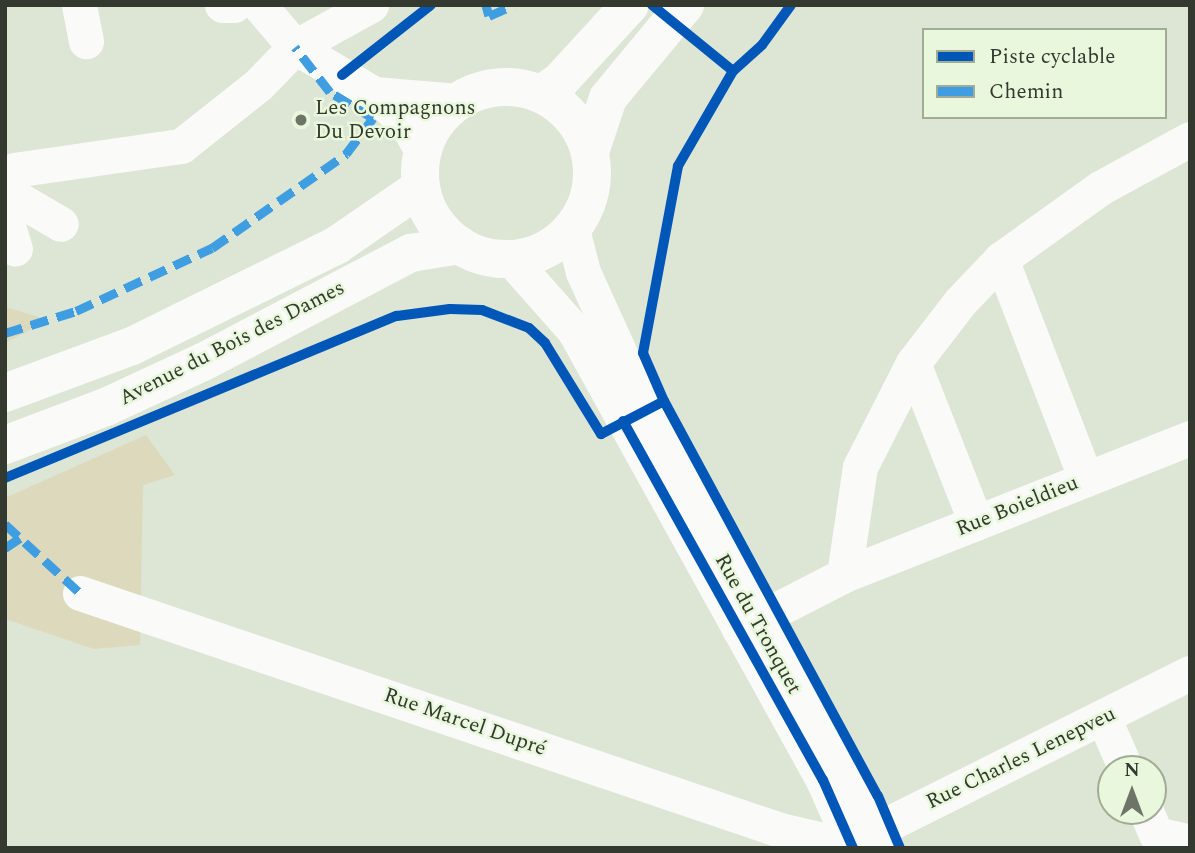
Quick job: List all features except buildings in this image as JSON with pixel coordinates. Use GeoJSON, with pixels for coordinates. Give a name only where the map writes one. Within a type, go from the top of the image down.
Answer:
{"type":"FeatureCollection","features":[{"type":"Feature","properties":{"kind":"main road"},"geometry":{"type":"LineString","coordinates":[[541,94],[560,81],[630,5]]}},
{"type":"Feature","properties":{"kind":"main road"},"geometry":{"type":"LineString","coordinates":[[590,152],[580,128],[563,108],[541,94],[504,88],[485,89],[458,101],[430,132],[421,169],[441,229],[459,245],[484,255],[510,258],[544,250],[572,229],[589,195],[590,152],[608,98],[685,5]]}},
{"type":"Feature","properties":{"kind":"main road","name":"Avenue du Bois des Dames"},"geometry":{"type":"LineString","coordinates":[[5,393],[132,346],[337,245],[421,169]]}},
{"type":"Feature","properties":{"kind":"main road","name":"Avenue du Bois des Dames"},"geometry":{"type":"LineString","coordinates":[[5,445],[108,406],[203,362],[411,253],[459,245]]}},
{"type":"Feature","properties":{"kind":"street"},"geometry":{"type":"LineString","coordinates":[[79,5],[86,41]]}},
{"type":"Feature","properties":{"kind":"street"},"geometry":{"type":"LineString","coordinates":[[222,5],[234,5]]}},
{"type":"Feature","properties":{"kind":"street"},"geometry":{"type":"LineString","coordinates":[[259,5],[295,47],[374,94],[406,124],[421,169]]}},
{"type":"Feature","properties":{"kind":"street"},"geometry":{"type":"LineString","coordinates":[[8,187],[181,146],[258,85],[295,47],[371,5]]}},
{"type":"Feature","properties":{"kind":"street"},"geometry":{"type":"LineString","coordinates":[[374,94],[458,101]]}},
{"type":"Feature","properties":{"kind":"street"},"geometry":{"type":"LineString","coordinates":[[844,575],[860,467],[913,363],[1001,259],[1100,188],[1190,139]]}},
{"type":"Feature","properties":{"kind":"street"},"geometry":{"type":"LineString","coordinates":[[8,187],[61,224]]}},
{"type":"Feature","properties":{"kind":"street"},"geometry":{"type":"LineString","coordinates":[[8,187],[15,249]]}},
{"type":"Feature","properties":{"kind":"street","name":"Rue du Tronquet"},"geometry":{"type":"LineString","coordinates":[[572,229],[583,272],[623,360],[750,623],[867,841]]}},
{"type":"Feature","properties":{"kind":"street","name":"Rue du Tronquet"},"geometry":{"type":"LineString","coordinates":[[510,258],[574,330],[750,623]]}},
{"type":"Feature","properties":{"kind":"street"},"geometry":{"type":"LineString","coordinates":[[1001,259],[1086,479]]}},
{"type":"Feature","properties":{"kind":"street"},"geometry":{"type":"LineString","coordinates":[[913,363],[976,523]]}},
{"type":"Feature","properties":{"kind":"street","name":"Rue Boieldieu"},"geometry":{"type":"LineString","coordinates":[[750,623],[844,575],[1190,438]]}},
{"type":"Feature","properties":{"kind":"street","name":"Rue Marcel Dupré"},"geometry":{"type":"LineString","coordinates":[[80,593],[780,830],[831,842],[867,841]]}},
{"type":"Feature","properties":{"kind":"street","name":"Rue Charles Lenepveu"},"geometry":{"type":"LineString","coordinates":[[867,841],[1190,673]]}},
{"type":"Feature","properties":{"kind":"street"},"geometry":{"type":"LineString","coordinates":[[1104,719],[1120,755]]}},
{"type":"Feature","properties":{"kind":"street"},"geometry":{"type":"LineString","coordinates":[[1152,825],[1156,834],[1190,842]]}},
{"type":"Feature","properties":{"kind":"shaded area"},"geometry":{"type":"Polygon","coordinates":[[[5,307],[49,320],[5,343],[5,307]]]}},
{"type":"Feature","properties":{"kind":"shaded area"},"geometry":{"type":"Polygon","coordinates":[[[146,435],[175,475],[143,485],[140,645],[94,649],[5,619],[5,498],[146,435]]]}},
{"type":"Feature","properties":{"kind":"marked path"},"geometry":{"type":"LineString","coordinates":[[486,5],[489,16],[514,5]]}},
{"type":"Feature","properties":{"kind":"marked path"},"geometry":{"type":"LineString","coordinates":[[5,333],[76,311],[212,248],[346,154],[373,118],[330,92],[295,47]]}},
{"type":"Feature","properties":{"kind":"marked path"},"geometry":{"type":"LineString","coordinates":[[5,524],[80,593]]}},
{"type":"Feature","properties":{"kind":"marked path"},"geometry":{"type":"LineString","coordinates":[[5,548],[20,538]]}},
{"type":"Feature","properties":{"kind":"cycle path"},"geometry":{"type":"LineString","coordinates":[[342,75],[431,5]]}},
{"type":"Feature","properties":{"kind":"cycle path"},"geometry":{"type":"LineString","coordinates":[[652,5],[733,71]]}},
{"type":"Feature","properties":{"kind":"cycle path"},"geometry":{"type":"LineString","coordinates":[[791,5],[762,45],[733,71],[678,166],[643,353],[664,401],[878,796],[900,848]]}},
{"type":"Feature","properties":{"kind":"cycle path"},"geometry":{"type":"LineString","coordinates":[[5,478],[397,316],[450,309],[482,310],[529,328],[545,343],[601,434],[664,401]]}},
{"type":"Feature","properties":{"kind":"cycle path"},"geometry":{"type":"LineString","coordinates":[[623,421],[823,780],[853,848]]}},
{"type":"Feature","properties":{"kind":"place","name":"Les Compagnons Du Devoir"},"geometry":{"type":"Point","coordinates":[301,120]}}]}
